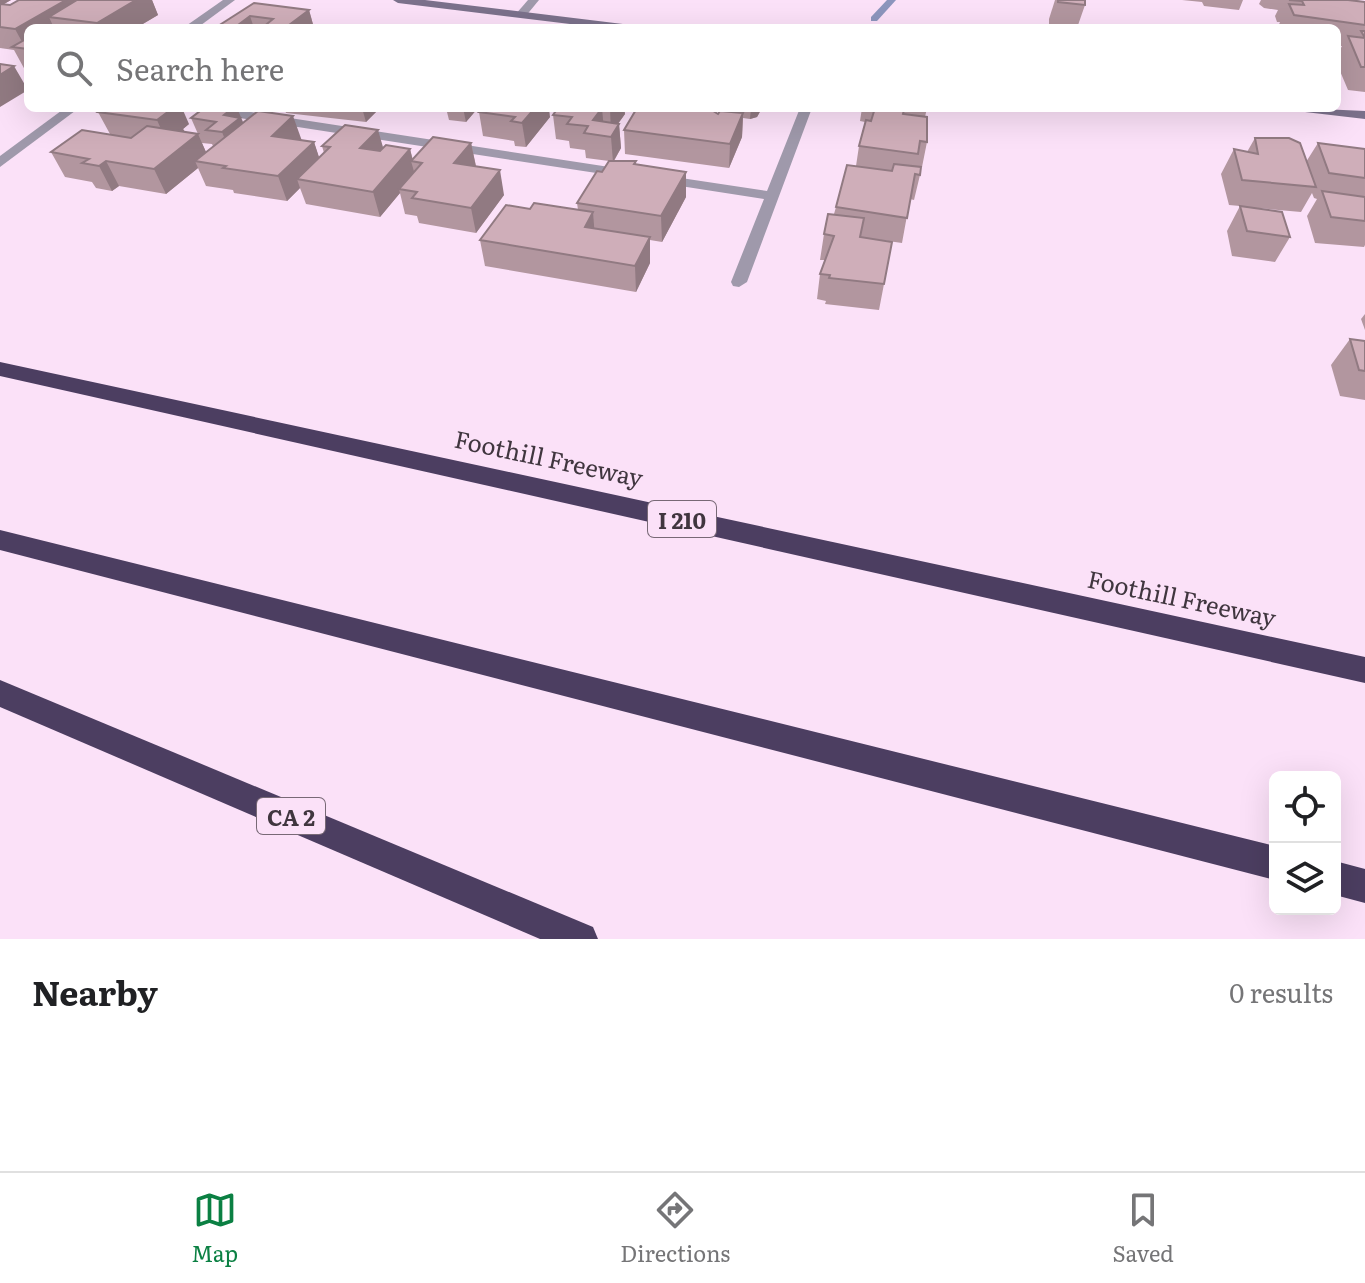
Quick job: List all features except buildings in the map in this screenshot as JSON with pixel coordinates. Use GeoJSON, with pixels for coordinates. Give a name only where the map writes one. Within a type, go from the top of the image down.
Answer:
{"type":"FeatureCollection","features":[{"type":"Feature","properties":{"kind":"highway","name":"Foothill Freeway"},"geometry":{"type":"LineString","coordinates":[[0,369],[1365,670]]}},
{"type":"Feature","properties":{"kind":"highway"},"geometry":{"type":"LineString","coordinates":[[0,540],[1269,861]]}},
{"type":"Feature","properties":{"kind":"highway","name":"CA 2"},"geometry":{"type":"LineString","coordinates":[[0,693],[581,939]]}},
{"type":"Feature","properties":{"kind":"highway"},"geometry":{"type":"LineString","coordinates":[[1341,880],[1365,886]]}},
{"type":"Feature","properties":{"kind":"main road"},"geometry":{"type":"LineString","coordinates":[[398,0],[597,24]]}},
{"type":"Feature","properties":{"kind":"main road"},"geometry":{"type":"LineString","coordinates":[[1339,112],[1365,115]]}},
{"type":"Feature","properties":{"kind":"street"},"geometry":{"type":"LineString","coordinates":[[195,24],[230,0]]}},
{"type":"Feature","properties":{"kind":"street"},"geometry":{"type":"LineString","coordinates":[[521,15],[534,0]]}},
{"type":"Feature","properties":{"kind":"street"},"geometry":{"type":"LineString","coordinates":[[0,163],[68,112]]}},
{"type":"Feature","properties":{"kind":"street"},"geometry":{"type":"LineString","coordinates":[[226,112],[772,196]]}},
{"type":"Feature","properties":{"kind":"street"},"geometry":{"type":"LineString","coordinates":[[739,282],[804,112]]}},
{"type":"Feature","properties":{"kind":"waterway"},"geometry":{"type":"LineString","coordinates":[[874,19],[892,0]]}}]}
